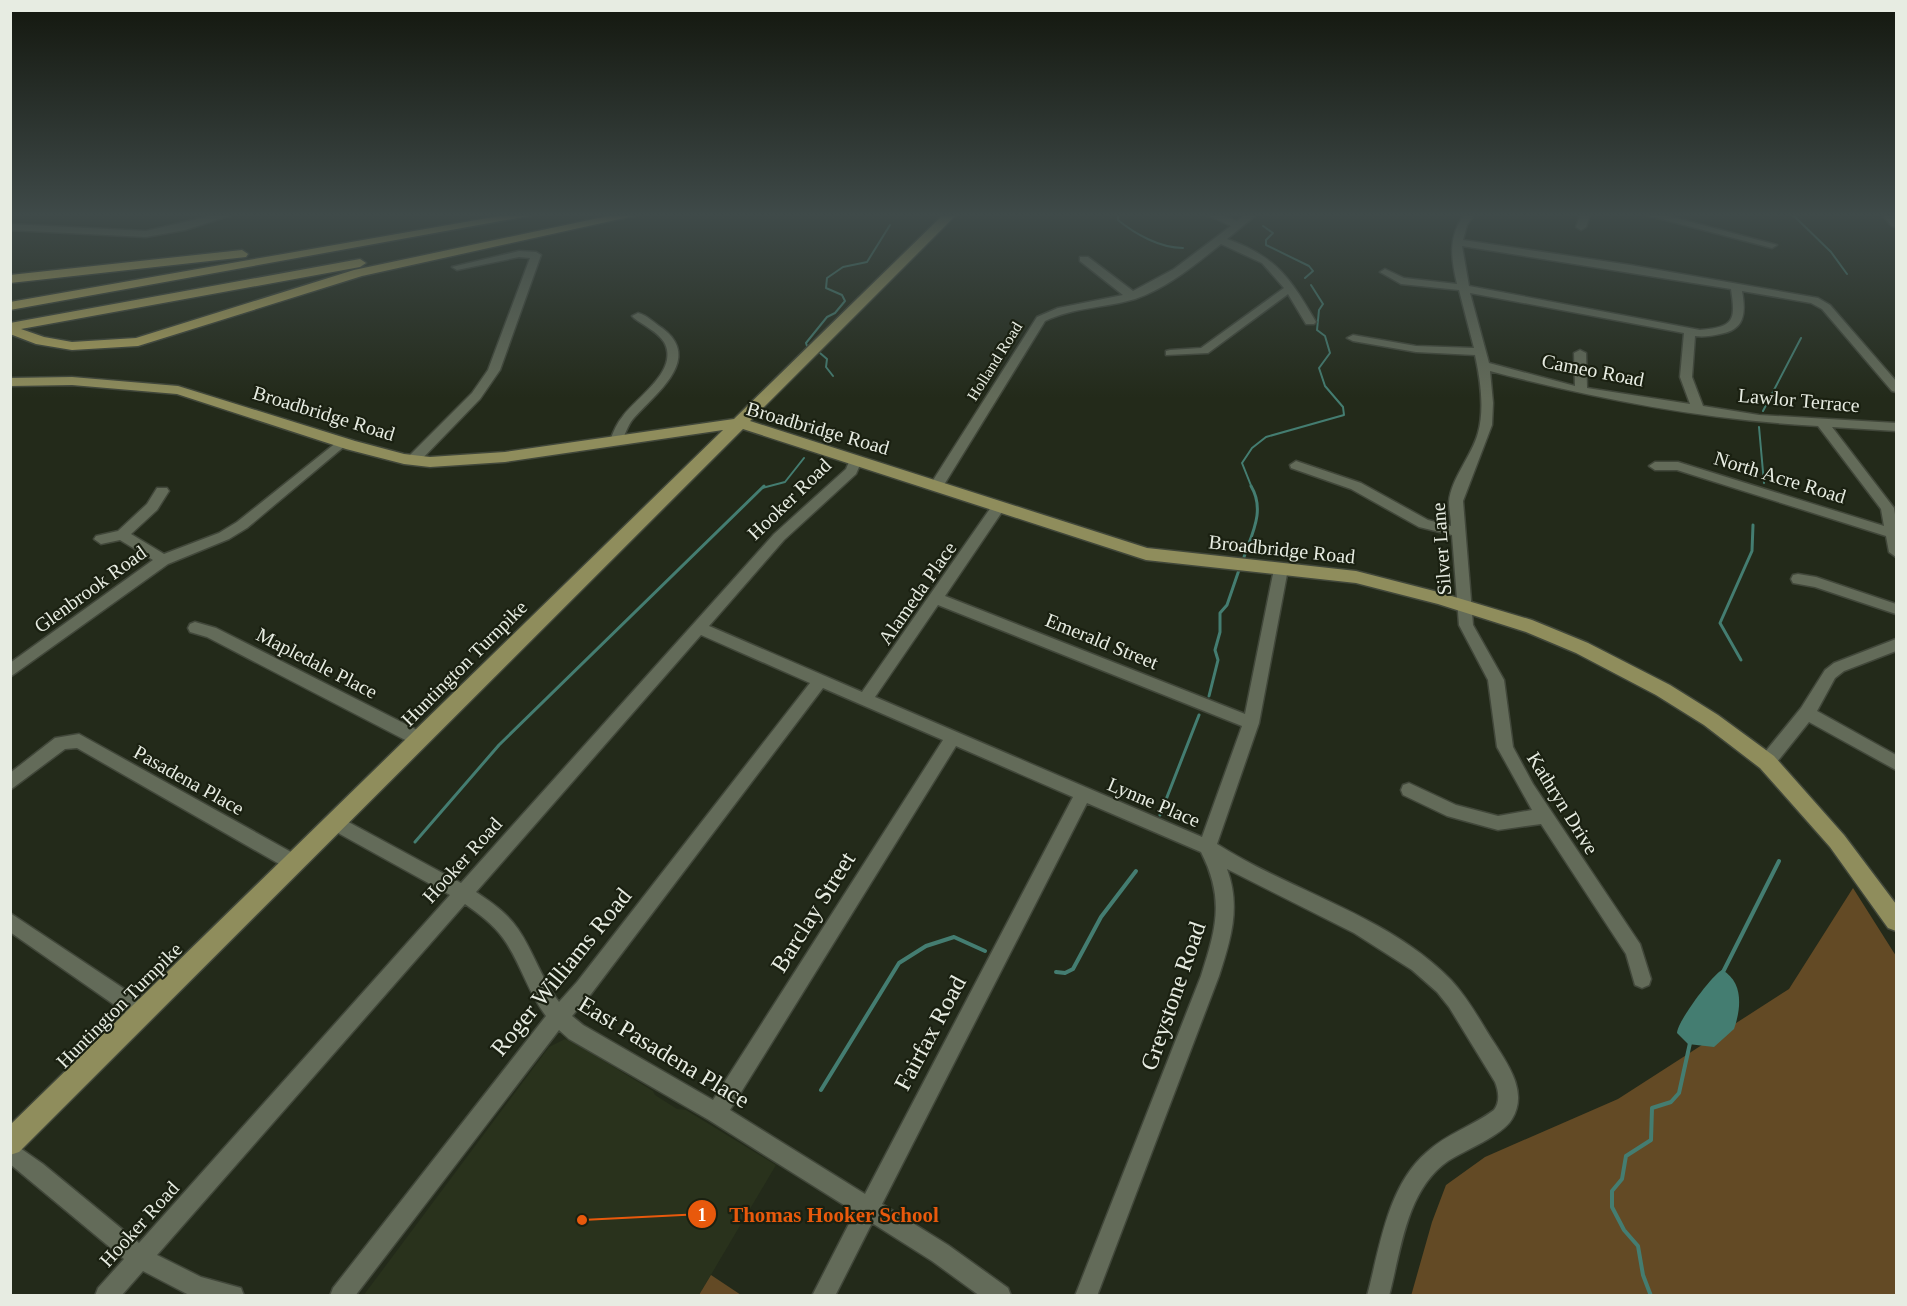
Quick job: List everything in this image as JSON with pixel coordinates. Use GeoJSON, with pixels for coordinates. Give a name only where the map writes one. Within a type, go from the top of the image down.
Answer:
{"type":"FeatureCollection","features":[{"type":"Feature","properties":{"kind":"highway"},"geometry":{"type":"LineString","coordinates":[[10,279],[38,276]]}},
{"type":"Feature","properties":{"kind":"highway"},"geometry":{"type":"LineString","coordinates":[[10,306],[183,276]]}},
{"type":"Feature","properties":{"kind":"highway"},"geometry":{"type":"LineString","coordinates":[[14,330],[304,276]]}},
{"type":"Feature","properties":{"kind":"highway"},"geometry":{"type":"LineString","coordinates":[[14,330],[41,343],[67,347],[102,347],[138,342],[350,276]]}},
{"type":"Feature","properties":{"kind":"main road","name":"Huntington Turnpike"},"geometry":{"type":"LineString","coordinates":[[10,1143],[889,276]]}},
{"type":"Feature","properties":{"kind":"main road","name":"Broadbridge Road"},"geometry":{"type":"LineString","coordinates":[[10,382],[61,380],[178,390],[342,442],[413,460],[476,460],[740,423],[1146,554],[1356,577],[1465,606],[1558,638],[1630,672],[1695,710],[1767,762],[1814,813],[1871,886]]}},
{"type":"Feature","properties":{"kind":"main road"},"geometry":{"type":"LineString","coordinates":[[1871,886],[1896,921]]}},
{"type":"Feature","properties":{"kind":"main road"},"geometry":{"type":"LineString","coordinates":[[1871,886],[1896,928]]}},
{"type":"Feature","properties":{"kind":"street"},"geometry":{"type":"LineString","coordinates":[[413,460],[476,396],[494,370],[528,276]]}},
{"type":"Feature","properties":{"kind":"street"},"geometry":{"type":"LineString","coordinates":[[1106,276],[1132,296]]}},
{"type":"Feature","properties":{"kind":"street","name":"Holland Road"},"geometry":{"type":"LineString","coordinates":[[937,485],[1041,319],[1058,311],[1132,296],[1167,276]]}},
{"type":"Feature","properties":{"kind":"street"},"geometry":{"type":"LineString","coordinates":[[1282,276],[1310,322]]}},
{"type":"Feature","properties":{"kind":"street"},"geometry":{"type":"LineString","coordinates":[[1392,276],[1401,281],[1464,289],[1690,333],[1724,330],[1738,322],[1741,317],[1736,286]]}},
{"type":"Feature","properties":{"kind":"street","name":"Silver Lane"},"geometry":{"type":"LineString","coordinates":[[1460,276],[1488,398],[1486,428],[1458,489],[1456,507],[1465,606]]}},
{"type":"Feature","properties":{"kind":"street"},"geometry":{"type":"LineString","coordinates":[[1672,276],[1820,302],[1896,388]]}},
{"type":"Feature","properties":{"kind":"street"},"geometry":{"type":"LineString","coordinates":[[1170,353],[1204,351],[1290,288]]}},
{"type":"Feature","properties":{"kind":"street"},"geometry":{"type":"LineString","coordinates":[[615,441],[633,411],[659,387],[671,357],[668,338],[638,316]]}},
{"type":"Feature","properties":{"kind":"street"},"geometry":{"type":"LineString","coordinates":[[1690,333],[1686,377],[1698,409]]}},
{"type":"Feature","properties":{"kind":"street"},"geometry":{"type":"LineString","coordinates":[[1353,338],[1392,346],[1480,358]]}},
{"type":"Feature","properties":{"kind":"street"},"geometry":{"type":"LineString","coordinates":[[1580,353],[1581,391]]}},
{"type":"Feature","properties":{"kind":"street","name":"Cameo Road"},"geometry":{"type":"LineString","coordinates":[[1480,358],[1581,391],[1698,409]]}},
{"type":"Feature","properties":{"kind":"street","name":"Lawlor Terrace"},"geometry":{"type":"LineString","coordinates":[[1698,409],[1759,419],[1896,427]]}},
{"type":"Feature","properties":{"kind":"street"},"geometry":{"type":"LineString","coordinates":[[1823,424],[1887,508],[1896,552]]}},
{"type":"Feature","properties":{"kind":"street","name":"Glenbrook Road"},"geometry":{"type":"LineString","coordinates":[[12,668],[163,560],[224,536],[242,525],[342,442]]}},
{"type":"Feature","properties":{"kind":"street","name":"Hooker Road"},"geometry":{"type":"LineString","coordinates":[[106,1296],[779,537],[850,471],[856,460]]}},
{"type":"Feature","properties":{"kind":"street"},"geometry":{"type":"LineString","coordinates":[[1296,465],[1356,486],[1424,524],[1458,532]]}},
{"type":"Feature","properties":{"kind":"street","name":"North Acre Road"},"geometry":{"type":"LineString","coordinates":[[1655,466],[1678,466],[1892,533]]}},
{"type":"Feature","properties":{"kind":"street"},"geometry":{"type":"LineString","coordinates":[[101,539],[122,535],[152,507],[162,491]]}},
{"type":"Feature","properties":{"kind":"street","name":"Alameda Place"},"geometry":{"type":"LineString","coordinates":[[865,700],[938,599],[999,506]]}},
{"type":"Feature","properties":{"kind":"street"},"geometry":{"type":"LineString","coordinates":[[122,535],[163,560]]}},
{"type":"Feature","properties":{"kind":"street"},"geometry":{"type":"LineString","coordinates":[[1207,847],[1251,723],[1281,569]]}},
{"type":"Feature","properties":{"kind":"street"},"geometry":{"type":"LineString","coordinates":[[1798,579],[1896,609]]}},
{"type":"Feature","properties":{"kind":"street","name":"Emerald Street"},"geometry":{"type":"LineString","coordinates":[[938,599],[1251,723]]}},
{"type":"Feature","properties":{"kind":"street","name":"Kathryn Drive"},"geometry":{"type":"LineString","coordinates":[[1465,606],[1466,625],[1496,680],[1505,747],[1544,816],[1634,950],[1642,979]]}},
{"type":"Feature","properties":{"kind":"street","name":"Mapledale Place"},"geometry":{"type":"LineString","coordinates":[[195,628],[211,632],[419,739]]}},
{"type":"Feature","properties":{"kind":"street","name":"Lynne Place"},"geometry":{"type":"LineString","coordinates":[[699,628],[1207,847],[1238,869],[1387,942],[1423,966],[1450,993],[1500,1069],[1508,1090],[1506,1111],[1503,1116],[1445,1150],[1414,1182],[1402,1210],[1378,1296]]}},
{"type":"Feature","properties":{"kind":"street"},"geometry":{"type":"LineString","coordinates":[[1767,762],[1807,713],[1834,670],[1896,645]]}},
{"type":"Feature","properties":{"kind":"street","name":"Roger Williams Road"},"geometry":{"type":"LineString","coordinates":[[341,1296],[538,1039],[584,988],[821,680]]}},
{"type":"Feature","properties":{"kind":"street"},"geometry":{"type":"LineString","coordinates":[[1807,713],[1896,763]]}},
{"type":"Feature","properties":{"kind":"street","name":"Barclay Street"},"geometry":{"type":"LineString","coordinates":[[716,1113],[953,738]]}},
{"type":"Feature","properties":{"kind":"street","name":"Pasadena Place"},"geometry":{"type":"LineString","coordinates":[[10,783],[61,743],[79,741],[294,863]]}},
{"type":"Feature","properties":{"kind":"street"},"geometry":{"type":"LineString","coordinates":[[1409,790],[1453,812],[1498,823],[1544,816]]}},
{"type":"Feature","properties":{"kind":"street","name":"Fairfax Road"},"geometry":{"type":"LineString","coordinates":[[823,1296],[867,1207],[1083,795]]}},
{"type":"Feature","properties":{"kind":"street","name":"East Pasadena Place"},"geometry":{"type":"LineString","coordinates":[[335,823],[463,893],[507,929],[519,947],[544,1001],[557,1017],[576,1032],[716,1113],[867,1207],[979,1277],[1000,1296]]}},
{"type":"Feature","properties":{"kind":"street","name":"Greystone Road"},"geometry":{"type":"LineString","coordinates":[[1086,1296],[1210,976],[1224,933],[1228,896],[1217,864],[1207,847]]}},
{"type":"Feature","properties":{"kind":"street"},"geometry":{"type":"LineString","coordinates":[[10,921],[142,1013]]}},
{"type":"Feature","properties":{"kind":"street"},"geometry":{"type":"LineString","coordinates":[[10,1151],[139,1258],[207,1292],[232,1296]]}},
{"type":"Feature","properties":{"kind":"shaded area"},"geometry":{"type":"Polygon","coordinates":[[[1853,888],[1896,956],[1896,1295],[1411,1296],[1432,1222],[1446,1185],[1485,1157],[1618,1099],[1789,989],[1853,888]]]}},
{"type":"Feature","properties":{"kind":"shaded area"},"geometry":{"type":"Polygon","coordinates":[[[565,1039],[653,1091],[655,1095],[677,1109],[686,1110],[776,1165],[699,1295],[363,1296],[549,1047],[565,1039]]]}},
{"type":"Feature","properties":{"kind":"shaded area"},"geometry":{"type":"Polygon","coordinates":[[[711,1275],[741,1295],[699,1295],[711,1275]]]}},
{"type":"Feature","properties":{"kind":"water"},"geometry":{"type":"Polygon","coordinates":[[[1722,970],[1734,981],[1739,996],[1734,1029],[1714,1047],[1688,1044],[1677,1033],[1679,1027],[1696,999],[1722,970]]]}},
{"type":"Feature","properties":{"kind":"waterway"},"geometry":{"type":"LineString","coordinates":[[807,346],[806,343],[827,317],[835,313],[845,301],[842,295],[826,288],[827,278],[830,276]]}},
{"type":"Feature","properties":{"kind":"waterway"},"geometry":{"type":"LineString","coordinates":[[1252,488],[1242,463],[1252,448],[1266,437],[1344,415],[1343,407],[1325,386],[1319,368],[1330,353],[1325,336],[1317,330],[1319,310],[1323,304],[1311,285]]}},
{"type":"Feature","properties":{"kind":"waterway"},"geometry":{"type":"LineString","coordinates":[[1763,411],[1801,338]]}},
{"type":"Feature","properties":{"kind":"waterway"},"geometry":{"type":"LineString","coordinates":[[820,353],[827,359],[826,367],[833,376]]}},
{"type":"Feature","properties":{"kind":"waterway"},"geometry":{"type":"LineString","coordinates":[[1759,427],[1764,483]]}},
{"type":"Feature","properties":{"kind":"waterway"},"geometry":{"type":"LineString","coordinates":[[762,488],[785,482],[804,458]]}},
{"type":"Feature","properties":{"kind":"waterway"},"geometry":{"type":"LineString","coordinates":[[415,842],[499,745],[764,486]]}},
{"type":"Feature","properties":{"kind":"waterway"},"geometry":{"type":"LineString","coordinates":[[1243,560],[1257,514],[1255,495],[1251,486]]}},
{"type":"Feature","properties":{"kind":"waterway"},"geometry":{"type":"LineString","coordinates":[[1741,660],[1720,623],[1752,551],[1753,525]]}},
{"type":"Feature","properties":{"kind":"waterway"},"geometry":{"type":"LineString","coordinates":[[1209,696],[1218,660],[1215,650],[1220,632],[1220,613],[1227,605],[1240,567]]}},
{"type":"Feature","properties":{"kind":"waterway"},"geometry":{"type":"LineString","coordinates":[[1160,815],[1199,715]]}},
{"type":"Feature","properties":{"kind":"waterway"},"geometry":{"type":"LineString","coordinates":[[1723,972],[1779,861]]}},
{"type":"Feature","properties":{"kind":"waterway"},"geometry":{"type":"LineString","coordinates":[[1056,972],[1065,973],[1073,969],[1101,917],[1136,871]]}},
{"type":"Feature","properties":{"kind":"waterway"},"geometry":{"type":"LineString","coordinates":[[821,1090],[899,963],[926,946],[954,937],[985,951]]}},
{"type":"Feature","properties":{"kind":"waterway"},"geometry":{"type":"LineString","coordinates":[[1651,1296],[1643,1275],[1638,1246],[1624,1230],[1612,1207],[1612,1191],[1622,1179],[1626,1156],[1651,1140],[1652,1108],[1671,1102],[1679,1093],[1690,1043]]}},
{"type":"Feature","properties":{"kind":"place","name":"Thomas Hooker School"},"geometry":{"type":"Point","coordinates":[582,1220]}}]}
